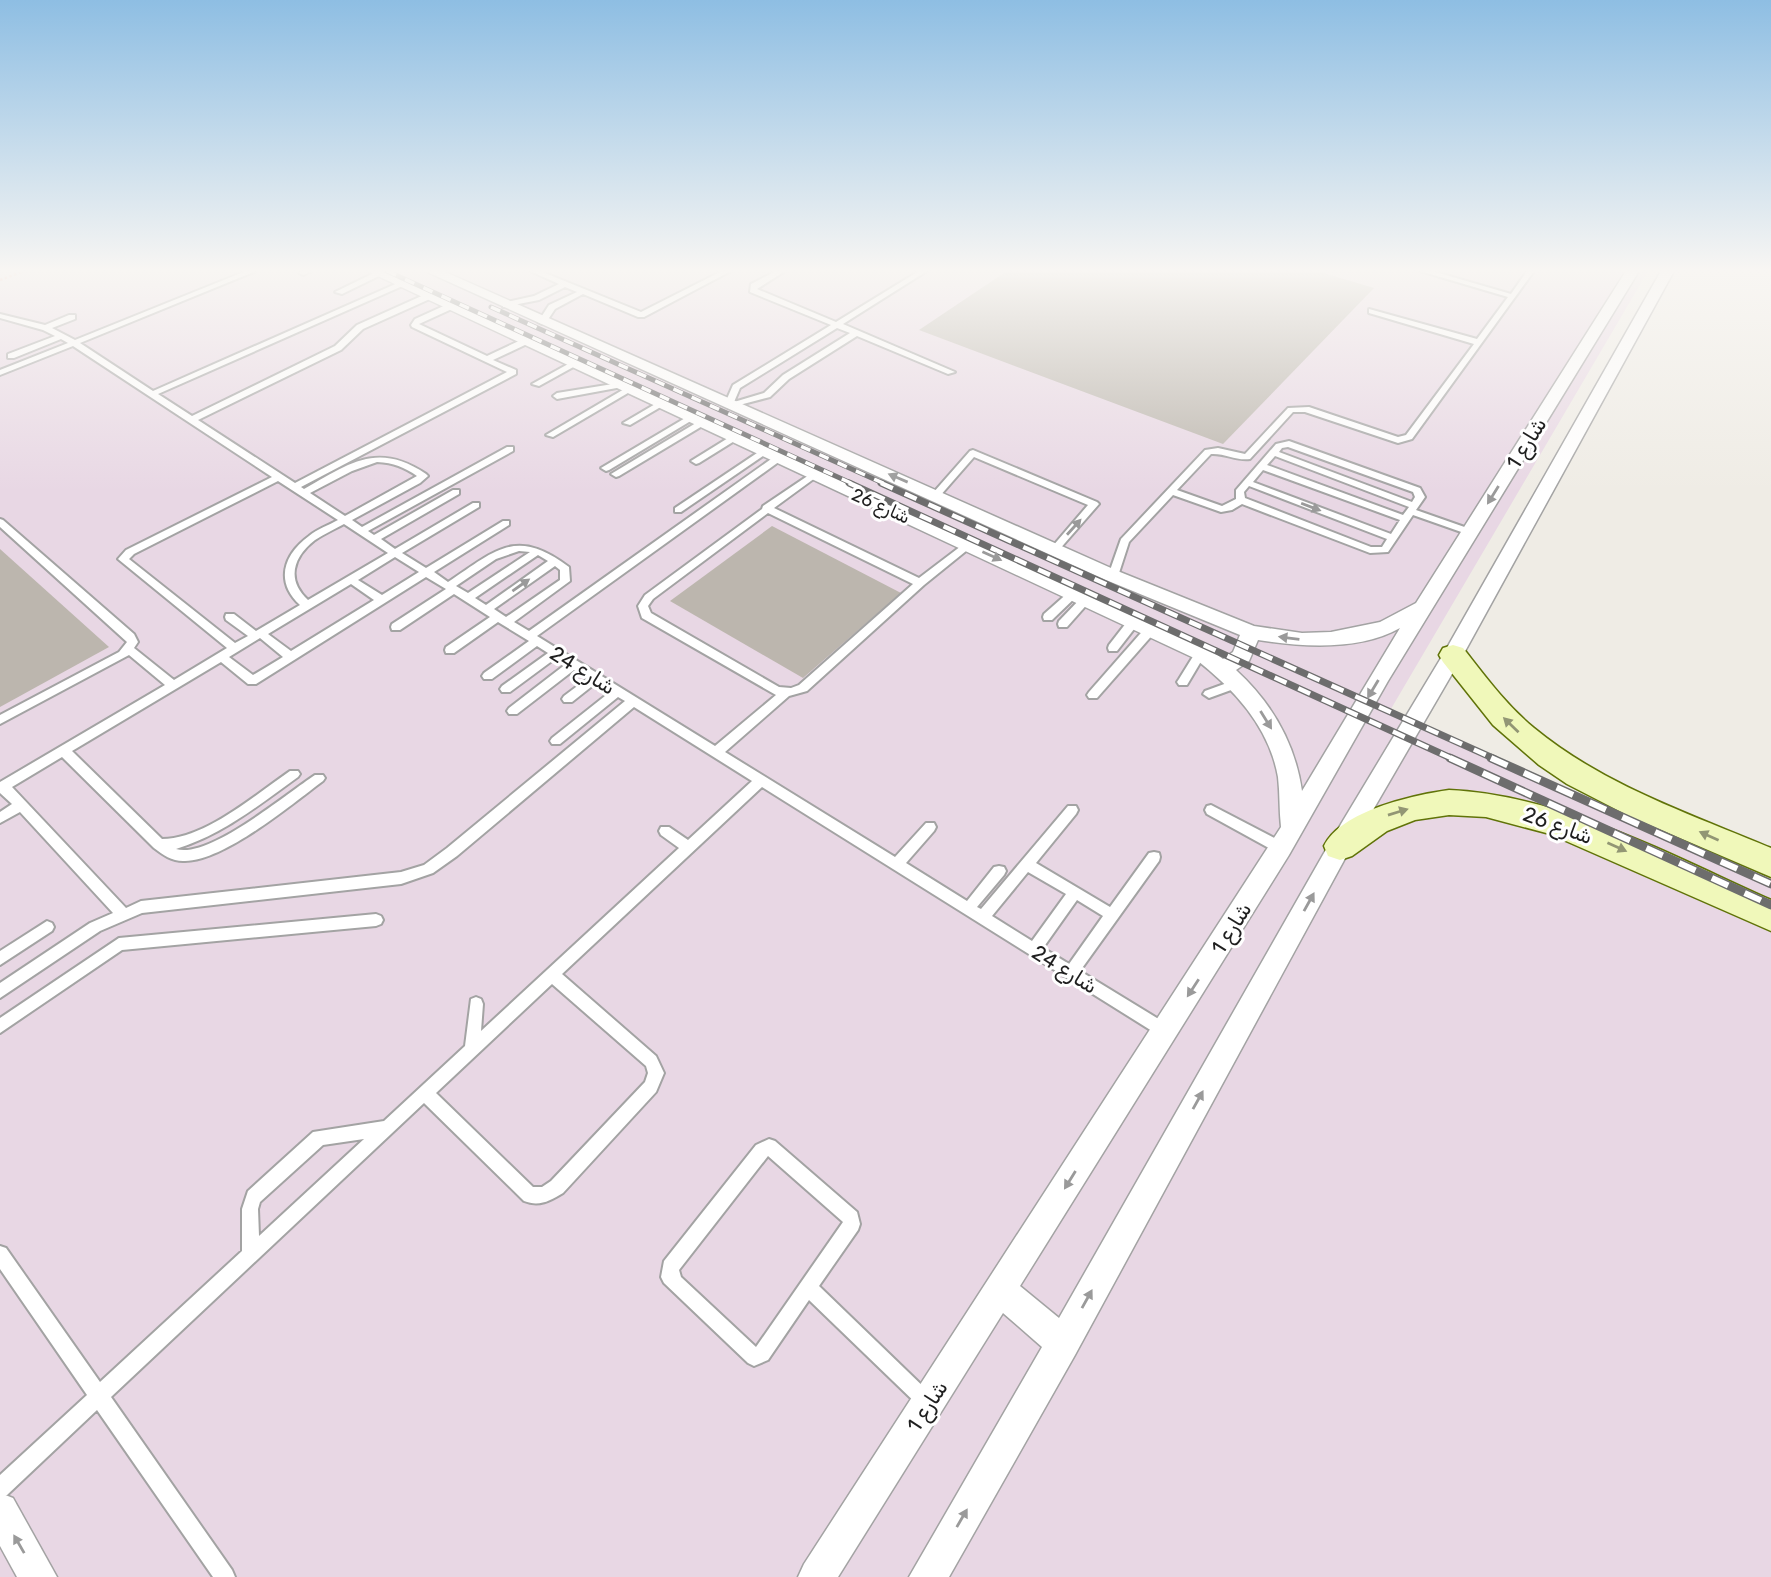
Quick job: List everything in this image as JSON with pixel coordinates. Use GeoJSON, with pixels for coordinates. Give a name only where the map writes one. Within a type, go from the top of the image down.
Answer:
{"type":"FeatureCollection","features":[{"type":"Feature","properties":{"kind":"main road"},"geometry":{"type":"LineString","coordinates":[[1453,655],[1504,719],[1548,755],[1617,795],[1771,863]]}},
{"type":"Feature","properties":{"kind":"main road","name":"شارع 26"},"geometry":{"type":"LineString","coordinates":[[1340,846],[1361,829],[1386,815],[1446,802],[1485,803],[1528,812],[1578,830],[1771,916]]}},
{"type":"Feature","properties":{"kind":"street","name":"شارع 26"},"geometry":{"type":"LineString","coordinates":[[530,345],[1201,653],[1231,676],[1267,719],[1286,760],[1293,807],[1286,838]]}},
{"type":"Feature","properties":{"kind":"street","name":"شارع 26"},"geometry":{"type":"LineString","coordinates":[[593,345],[1113,576],[1251,632],[1302,640],[1331,639],[1385,628],[1424,607]]}},
{"type":"Feature","properties":{"kind":"street","name":"شارع 1"},"geometry":{"type":"LineString","coordinates":[[817,1577],[1286,838],[1424,607],[1587,345]]}},
{"type":"Feature","properties":{"kind":"street","name":"شارع 1"},"geometry":{"type":"LineString","coordinates":[[928,1577],[1063,1343],[1340,846],[1453,655],[1627,345]]}},
{"type":"Feature","properties":{"kind":"street"},"geometry":{"type":"LineString","coordinates":[[698,422],[732,406]]}},
{"type":"Feature","properties":{"kind":"street"},"geometry":{"type":"LineString","coordinates":[[1231,676],[1251,632]]}},
{"type":"Feature","properties":{"kind":"street"},"geometry":{"type":"LineString","coordinates":[[1001,1290],[1063,1343]]}},
{"type":"Feature","properties":{"kind":"street"},"geometry":{"type":"LineString","coordinates":[[0,1511],[38,1577]]}},
{"type":"Feature","properties":{"kind":"lane"},"geometry":{"type":"LineString","coordinates":[[11,356],[40,345]]}},
{"type":"Feature","properties":{"kind":"lane"},"geometry":{"type":"LineString","coordinates":[[0,373],[70,345]]}},
{"type":"Feature","properties":{"kind":"lane","name":"شارع 24"},"geometry":{"type":"LineString","coordinates":[[76,345],[395,553],[1165,1031]]}},
{"type":"Feature","properties":{"kind":"lane"},"geometry":{"type":"LineString","coordinates":[[152,394],[266,345]]}},
{"type":"Feature","properties":{"kind":"lane"},"geometry":{"type":"LineString","coordinates":[[191,419],[341,345]]}},
{"type":"Feature","properties":{"kind":"lane"},"geometry":{"type":"LineString","coordinates":[[299,490],[513,372],[456,345]]}},
{"type":"Feature","properties":{"kind":"lane"},"geometry":{"type":"LineString","coordinates":[[488,359],[519,345]]}},
{"type":"Feature","properties":{"kind":"lane"},"geometry":{"type":"LineString","coordinates":[[804,345],[736,387],[730,401],[732,406],[767,394],[786,377],[838,345]]}},
{"type":"Feature","properties":{"kind":"lane"},"geometry":{"type":"LineString","coordinates":[[884,345],[951,372]]}},
{"type":"Feature","properties":{"kind":"lane"},"geometry":{"type":"LineString","coordinates":[[1113,576],[1124,541],[1208,452],[1218,450],[1238,457],[1247,457],[1296,408],[1306,409],[1392,439],[1405,439],[1475,345]]}},
{"type":"Feature","properties":{"kind":"lane"},"geometry":{"type":"LineString","coordinates":[[536,384],[573,365]]}},
{"type":"Feature","properties":{"kind":"lane"},"geometry":{"type":"LineString","coordinates":[[556,396],[624,388]]}},
{"type":"Feature","properties":{"kind":"lane"},"geometry":{"type":"LineString","coordinates":[[550,435],[624,388]]}},
{"type":"Feature","properties":{"kind":"lane"},"geometry":{"type":"LineString","coordinates":[[627,423],[660,405]]}},
{"type":"Feature","properties":{"kind":"lane"},"geometry":{"type":"LineString","coordinates":[[606,468],[698,422]]}},
{"type":"Feature","properties":{"kind":"lane"},"geometry":{"type":"LineString","coordinates":[[616,474],[698,422]]}},
{"type":"Feature","properties":{"kind":"lane"},"geometry":{"type":"LineString","coordinates":[[696,461],[733,438]]}},
{"type":"Feature","properties":{"kind":"lane"},"geometry":{"type":"LineString","coordinates":[[1283,444],[1297,445],[1413,488],[1420,495],[1385,550],[1374,551],[1241,500],[1238,494],[1273,453],[1283,444]]}},
{"type":"Feature","properties":{"kind":"lane"},"geometry":{"type":"LineString","coordinates":[[361,531],[510,449]]}},
{"type":"Feature","properties":{"kind":"lane"},"geometry":{"type":"LineString","coordinates":[[936,495],[973,453],[1094,504],[1055,549]]}},
{"type":"Feature","properties":{"kind":"lane"},"geometry":{"type":"LineString","coordinates":[[1273,453],[1410,512]]}},
{"type":"Feature","properties":{"kind":"lane"},"geometry":{"type":"LineString","coordinates":[[678,510],[770,455]]}},
{"type":"Feature","properties":{"kind":"lane"},"geometry":{"type":"LineString","coordinates":[[488,676],[533,638],[770,455]]}},
{"type":"Feature","properties":{"kind":"lane"},"geometry":{"type":"LineString","coordinates":[[299,490],[360,464],[384,458],[399,459],[422,474],[421,479],[413,484],[312,538],[293,562],[289,586],[292,593],[307,605]]}},
{"type":"Feature","properties":{"kind":"lane"},"geometry":{"type":"LineString","coordinates":[[1262,466],[1470,533]]}},
{"type":"Feature","properties":{"kind":"lane"},"geometry":{"type":"LineString","coordinates":[[812,475],[649,597],[643,606],[646,615],[777,691],[786,692],[803,688],[920,583],[968,545]]}},
{"type":"Feature","properties":{"kind":"lane"},"geometry":{"type":"LineString","coordinates":[[234,648],[123,559],[130,552],[278,477]]}},
{"type":"Feature","properties":{"kind":"lane"},"geometry":{"type":"LineString","coordinates":[[1248,483],[1393,538]]}},
{"type":"Feature","properties":{"kind":"lane"},"geometry":{"type":"LineString","coordinates":[[413,484],[428,494]]}},
{"type":"Feature","properties":{"kind":"lane"},"geometry":{"type":"LineString","coordinates":[[1172,491],[1221,509],[1229,508],[1241,500]]}},
{"type":"Feature","properties":{"kind":"lane"},"geometry":{"type":"LineString","coordinates":[[374,539],[456,492]]}},
{"type":"Feature","properties":{"kind":"lane"},"geometry":{"type":"LineString","coordinates":[[390,495],[406,506]]}},
{"type":"Feature","properties":{"kind":"lane"},"geometry":{"type":"LineString","coordinates":[[122,913],[1,787],[476,505]]}},
{"type":"Feature","properties":{"kind":"lane"},"geometry":{"type":"LineString","coordinates":[[766,509],[920,583]]}},
{"type":"Feature","properties":{"kind":"lane"},"geometry":{"type":"LineString","coordinates":[[0,522],[130,636],[133,642],[129,650],[0,720]]}},
{"type":"Feature","properties":{"kind":"lane"},"geometry":{"type":"LineString","coordinates":[[221,656],[252,681],[506,523]]}},
{"type":"Feature","properties":{"kind":"lane"},"geometry":{"type":"LineString","coordinates":[[396,627],[512,546],[527,546],[565,569],[565,581],[450,650]]}},
{"type":"Feature","properties":{"kind":"lane"},"geometry":{"type":"LineString","coordinates":[[468,598],[538,551]]}},
{"type":"Feature","properties":{"kind":"lane"},"geometry":{"type":"LineString","coordinates":[[486,609],[555,561]]}},
{"type":"Feature","properties":{"kind":"lane"},"geometry":{"type":"LineString","coordinates":[[350,579],[383,601]]}},
{"type":"Feature","properties":{"kind":"lane"},"geometry":{"type":"LineString","coordinates":[[1048,617],[1080,596]]}},
{"type":"Feature","properties":{"kind":"lane"},"geometry":{"type":"LineString","coordinates":[[1063,624],[1080,596]]}},
{"type":"Feature","properties":{"kind":"lane"},"geometry":{"type":"LineString","coordinates":[[230,617],[291,657]]}},
{"type":"Feature","properties":{"kind":"lane"},"geometry":{"type":"LineString","coordinates":[[1113,648],[1134,621]]}},
{"type":"Feature","properties":{"kind":"lane"},"geometry":{"type":"LineString","coordinates":[[1093,695],[1151,629]]}},
{"type":"Feature","properties":{"kind":"lane"},"geometry":{"type":"LineString","coordinates":[[129,650],[173,685]]}},
{"type":"Feature","properties":{"kind":"lane"},"geometry":{"type":"LineString","coordinates":[[506,689],[556,653]]}},
{"type":"Feature","properties":{"kind":"lane"},"geometry":{"type":"LineString","coordinates":[[1183,682],[1201,653]]}},
{"type":"Feature","properties":{"kind":"lane"},"geometry":{"type":"LineString","coordinates":[[513,711],[574,664]]}},
{"type":"Feature","properties":{"kind":"lane"},"geometry":{"type":"LineString","coordinates":[[1209,694],[1231,676]]}},
{"type":"Feature","properties":{"kind":"lane"},"geometry":{"type":"LineString","coordinates":[[568,699],[596,678]]}},
{"type":"Feature","properties":{"kind":"lane"},"geometry":{"type":"LineString","coordinates":[[556,741],[617,692]]}},
{"type":"Feature","properties":{"kind":"lane"},"geometry":{"type":"LineString","coordinates":[[715,753],[786,692]]}},
{"type":"Feature","properties":{"kind":"lane"},"geometry":{"type":"LineString","coordinates":[[0,991],[95,927],[122,913],[160,904],[401,878],[415,874],[441,861],[633,701]]}},
{"type":"Feature","properties":{"kind":"lane"},"geometry":{"type":"LineString","coordinates":[[63,750],[159,844],[179,856],[210,850],[319,778]]}},
{"type":"Feature","properties":{"kind":"lane"},"geometry":{"type":"LineString","coordinates":[[159,844],[177,845],[197,837],[294,774]]}},
{"type":"Feature","properties":{"kind":"lane"},"geometry":{"type":"LineString","coordinates":[[0,1488],[760,781]]}},
{"type":"Feature","properties":{"kind":"lane"},"geometry":{"type":"LineString","coordinates":[[0,818],[21,805]]}},
{"type":"Feature","properties":{"kind":"lane"},"geometry":{"type":"LineString","coordinates":[[982,918],[1072,810]]}},
{"type":"Feature","properties":{"kind":"lane"},"geometry":{"type":"LineString","coordinates":[[1211,810],[1286,838]]}},
{"type":"Feature","properties":{"kind":"lane"},"geometry":{"type":"LineString","coordinates":[[896,865],[930,827]]}},
{"type":"Feature","properties":{"kind":"lane"},"geometry":{"type":"LineString","coordinates":[[665,831],[689,848]]}},
{"type":"Feature","properties":{"kind":"lane"},"geometry":{"type":"LineString","coordinates":[[1070,973],[1154,857]]}},
{"type":"Feature","properties":{"kind":"lane"},"geometry":{"type":"LineString","coordinates":[[1026,864],[1113,915]]}},
{"type":"Feature","properties":{"kind":"lane"},"geometry":{"type":"LineString","coordinates":[[968,909],[999,871]]}},
{"type":"Feature","properties":{"kind":"lane"},"geometry":{"type":"LineString","coordinates":[[1033,950],[1075,892]]}},
{"type":"Feature","properties":{"kind":"lane"},"geometry":{"type":"LineString","coordinates":[[0,1026],[119,944],[376,920]]}},
{"type":"Feature","properties":{"kind":"lane"},"geometry":{"type":"LineString","coordinates":[[0,959],[47,927]]}},
{"type":"Feature","properties":{"kind":"lane"},"geometry":{"type":"LineString","coordinates":[[425,1093],[530,1195],[544,1195],[557,1187],[651,1087],[656,1073],[651,1061],[552,975]]}},
{"type":"Feature","properties":{"kind":"lane"},"geometry":{"type":"LineString","coordinates":[[472,1050],[476,1004]]}},
{"type":"Feature","properties":{"kind":"lane"},"geometry":{"type":"LineString","coordinates":[[251,1255],[251,1203],[258,1192],[319,1138],[387,1128]]}},
{"type":"Feature","properties":{"kind":"lane"},"geometry":{"type":"LineString","coordinates":[[769,1147],[851,1218],[850,1230],[809,1288],[762,1354],[754,1357],[670,1277],[670,1268],[675,1260],[765,1148],[769,1147]]}},
{"type":"Feature","properties":{"kind":"lane"},"geometry":{"type":"LineString","coordinates":[[0,1254],[225,1577]]}},
{"type":"Feature","properties":{"kind":"lane"},"geometry":{"type":"LineString","coordinates":[[809,1288],[929,1404]]}},
{"type":"Feature","properties":{"kind":"shaded area"},"geometry":{"type":"Polygon","coordinates":[[[0,345],[1605,345],[1388,714],[1771,888],[1771,1577],[0,1577],[0,345]]]}},
{"type":"Feature","properties":{"kind":"building"},"geometry":{"type":"Polygon","coordinates":[[[958,345],[1319,345],[1223,444],[958,345]]]}},
{"type":"Feature","properties":{"kind":"building"},"geometry":{"type":"Polygon","coordinates":[[[772,526],[901,593],[803,678],[670,601],[772,526]]]}},
{"type":"Feature","properties":{"kind":"building"},"geometry":{"type":"Polygon","coordinates":[[[0,549],[109,647],[0,707],[0,549]]]}},
{"type":"Feature","properties":{"kind":"railway"},"geometry":{"type":"LineString","coordinates":[[548,345],[853,484]]}},
{"type":"Feature","properties":{"kind":"railway"},"geometry":{"type":"LineString","coordinates":[[575,345],[885,484]]}},
{"type":"Feature","properties":{"kind":"railway"},"geometry":{"type":"LineString","coordinates":[[849,483],[1453,759]]}},
{"type":"Feature","properties":{"kind":"railway"},"geometry":{"type":"LineString","coordinates":[[881,483],[1495,759]]}},
{"type":"Feature","properties":{"kind":"railway"},"geometry":{"type":"LineString","coordinates":[[1450,758],[1771,905]]}},
{"type":"Feature","properties":{"kind":"railway"},"geometry":{"type":"LineString","coordinates":[[1491,758],[1771,884]]}}]}
